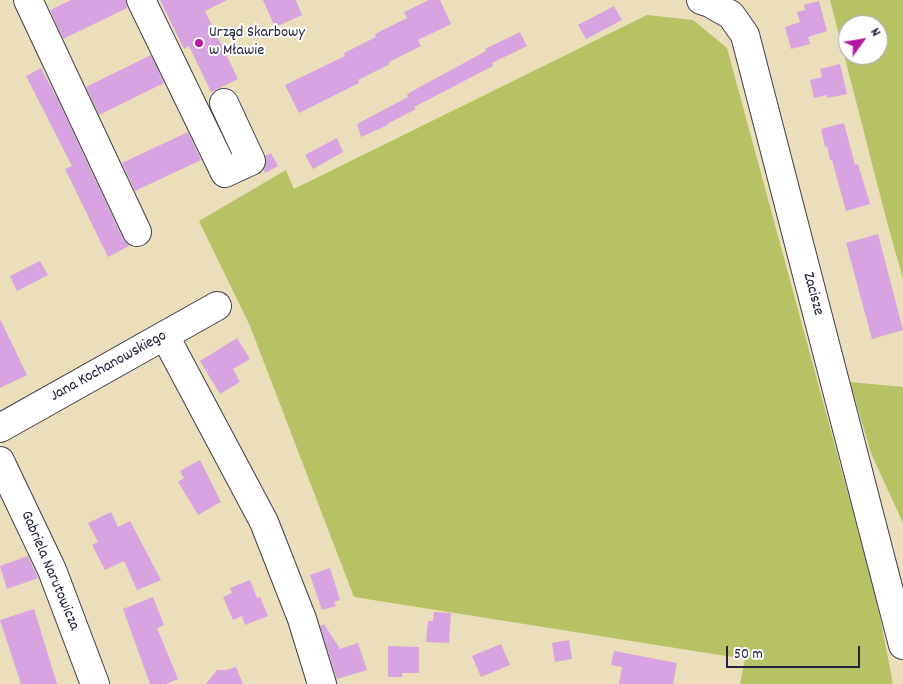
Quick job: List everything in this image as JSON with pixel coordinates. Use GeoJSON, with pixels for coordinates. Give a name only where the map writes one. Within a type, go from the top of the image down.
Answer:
{"type":"FeatureCollection","features":[{"type":"Feature","properties":{"kind":"street"},"geometry":{"type":"LineString","coordinates":[[28,0],[137,232]]}},
{"type":"Feature","properties":{"kind":"street"},"geometry":{"type":"LineString","coordinates":[[141,0],[225,174],[251,161],[224,103]]}},
{"type":"Feature","properties":{"kind":"street","name":"Zacisze"},"geometry":{"type":"LineString","coordinates":[[702,0],[731,15],[745,35],[899,607],[903,645]]}},
{"type":"Feature","properties":{"kind":"street","name":"Jana Kochanowskiego"},"geometry":{"type":"LineString","coordinates":[[0,428],[217,306]]}},
{"type":"Feature","properties":{"kind":"street"},"geometry":{"type":"LineString","coordinates":[[165,336],[264,522],[302,619],[322,684]]}},
{"type":"Feature","properties":{"kind":"street","name":"Gabriela Narutowicza"},"geometry":{"type":"LineString","coordinates":[[0,461],[52,570],[95,684]]}},
{"type":"Feature","properties":{"kind":"green space"},"geometry":{"type":"Polygon","coordinates":[[[830,0],[903,0],[903,279],[847,65],[888,65],[888,15],[838,15],[838,31],[830,0]]]}},
{"type":"Feature","properties":{"kind":"green space"},"geometry":{"type":"Polygon","coordinates":[[[647,15],[693,20],[727,48],[876,597],[893,684],[740,684],[745,659],[354,597],[250,326],[199,221],[286,170],[294,189],[647,15]]]}},
{"type":"Feature","properties":{"kind":"green space"},"geometry":{"type":"Polygon","coordinates":[[[850,382],[903,387],[903,523],[871,453],[850,382]]]}},
{"type":"Feature","properties":{"kind":"building"},"geometry":{"type":"Polygon","coordinates":[[[71,0],[126,0],[127,8],[63,39],[50,10],[71,0]]]}},
{"type":"Feature","properties":{"kind":"building","name":"Urząd Skarbowy w Mławie"},"geometry":{"type":"Polygon","coordinates":[[[160,0],[227,0],[205,11],[238,79],[211,92],[189,46],[184,49],[160,0]]]}},
{"type":"Feature","properties":{"kind":"building"},"geometry":{"type":"Polygon","coordinates":[[[263,0],[296,0],[302,15],[275,27],[263,0]]]}},
{"type":"Feature","properties":{"kind":"building"},"geometry":{"type":"Polygon","coordinates":[[[429,0],[440,0],[451,24],[418,40],[421,46],[358,80],[359,83],[299,113],[285,85],[345,56],[344,53],[376,37],[375,34],[407,18],[404,12],[429,0]]]}},
{"type":"Feature","properties":{"kind":"building"},"geometry":{"type":"Polygon","coordinates":[[[819,1],[827,31],[808,37],[810,44],[791,49],[785,27],[800,22],[797,12],[805,10],[804,5],[819,1]]]}},
{"type":"Feature","properties":{"kind":"building"},"geometry":{"type":"Polygon","coordinates":[[[614,6],[622,20],[586,39],[578,25],[614,6]]]}},
{"type":"Feature","properties":{"kind":"building"},"geometry":{"type":"Polygon","coordinates":[[[520,32],[527,46],[492,63],[493,66],[414,107],[416,109],[388,125],[361,137],[357,124],[408,97],[409,99],[407,94],[486,51],[485,49],[520,32]]]}},
{"type":"Feature","properties":{"kind":"building"},"geometry":{"type":"Polygon","coordinates":[[[151,55],[164,83],[99,115],[86,87],[151,55]]]}},
{"type":"Feature","properties":{"kind":"building"},"geometry":{"type":"Polygon","coordinates":[[[840,65],[847,94],[827,98],[827,95],[814,98],[810,80],[822,77],[820,69],[840,65]]]}},
{"type":"Feature","properties":{"kind":"building"},"geometry":{"type":"Polygon","coordinates":[[[41,68],[123,239],[129,246],[108,257],[65,169],[72,166],[26,76],[41,68]]]}},
{"type":"Feature","properties":{"kind":"building"},"geometry":{"type":"Polygon","coordinates":[[[844,123],[855,165],[858,164],[870,204],[846,211],[821,129],[844,123]]]}},
{"type":"Feature","properties":{"kind":"building"},"geometry":{"type":"Polygon","coordinates":[[[188,132],[201,160],[135,191],[122,163],[188,132]]]}},
{"type":"Feature","properties":{"kind":"building"},"geometry":{"type":"Polygon","coordinates":[[[337,138],[343,152],[313,169],[305,155],[337,138]]]}},
{"type":"Feature","properties":{"kind":"building"},"geometry":{"type":"Polygon","coordinates":[[[271,153],[278,166],[265,173],[265,156],[271,153]]]}},
{"type":"Feature","properties":{"kind":"building"},"geometry":{"type":"Polygon","coordinates":[[[878,234],[903,330],[872,339],[846,243],[878,234]]]}},
{"type":"Feature","properties":{"kind":"building"},"geometry":{"type":"Polygon","coordinates":[[[40,261],[48,275],[17,291],[10,276],[40,261]]]}},
{"type":"Feature","properties":{"kind":"building"},"geometry":{"type":"Polygon","coordinates":[[[0,319],[27,375],[0,388],[0,319]]]}},
{"type":"Feature","properties":{"kind":"building"},"geometry":{"type":"Polygon","coordinates":[[[237,338],[250,359],[233,369],[240,382],[220,394],[200,361],[237,338]]]}},
{"type":"Feature","properties":{"kind":"building"},"geometry":{"type":"Polygon","coordinates":[[[200,460],[221,502],[198,515],[178,482],[184,478],[180,471],[200,460]]]}},
{"type":"Feature","properties":{"kind":"building"},"geometry":{"type":"Polygon","coordinates":[[[111,512],[118,527],[130,521],[161,580],[137,590],[124,561],[105,570],[92,545],[98,542],[88,523],[111,512]]]}},
{"type":"Feature","properties":{"kind":"building"},"geometry":{"type":"Polygon","coordinates":[[[28,556],[38,578],[7,589],[0,566],[28,556]]]}},
{"type":"Feature","properties":{"kind":"building"},"geometry":{"type":"Polygon","coordinates":[[[330,568],[340,600],[334,602],[336,606],[322,610],[310,575],[330,568]]]}},
{"type":"Feature","properties":{"kind":"building"},"geometry":{"type":"Polygon","coordinates":[[[250,580],[257,598],[260,597],[268,616],[245,625],[242,616],[233,620],[223,597],[232,593],[230,588],[250,580]]]}},
{"type":"Feature","properties":{"kind":"building"},"geometry":{"type":"Polygon","coordinates":[[[153,597],[164,625],[157,628],[178,679],[166,684],[150,684],[123,609],[153,597]]]}},
{"type":"Feature","properties":{"kind":"building"},"geometry":{"type":"Polygon","coordinates":[[[34,609],[57,684],[21,684],[0,620],[34,609]]]}},
{"type":"Feature","properties":{"kind":"building"},"geometry":{"type":"Polygon","coordinates":[[[434,612],[451,613],[449,643],[426,642],[428,621],[433,621],[434,612]]]}},
{"type":"Feature","properties":{"kind":"building"},"geometry":{"type":"Polygon","coordinates":[[[324,624],[340,649],[358,643],[367,670],[337,679],[320,626],[324,624]]]}},
{"type":"Feature","properties":{"kind":"building"},"geometry":{"type":"Polygon","coordinates":[[[569,640],[572,659],[555,662],[552,643],[569,640]]]}},
{"type":"Feature","properties":{"kind":"building"},"geometry":{"type":"Polygon","coordinates":[[[501,644],[510,665],[481,677],[472,656],[501,644]]]}},
{"type":"Feature","properties":{"kind":"building"},"geometry":{"type":"Polygon","coordinates":[[[388,646],[419,647],[419,673],[402,673],[402,677],[388,677],[388,646]]]}},
{"type":"Feature","properties":{"kind":"building"},"geometry":{"type":"Polygon","coordinates":[[[614,651],[677,663],[673,684],[619,684],[622,667],[611,665],[614,651]]]}},
{"type":"Feature","properties":{"kind":"building"},"geometry":{"type":"Polygon","coordinates":[[[236,667],[243,684],[206,684],[217,670],[236,667]]]}},
{"type":"Feature","properties":{"kind":"place","name":"Urząd Skarbowy w Mławie"},"geometry":{"type":"Point","coordinates":[199,43]}}]}
